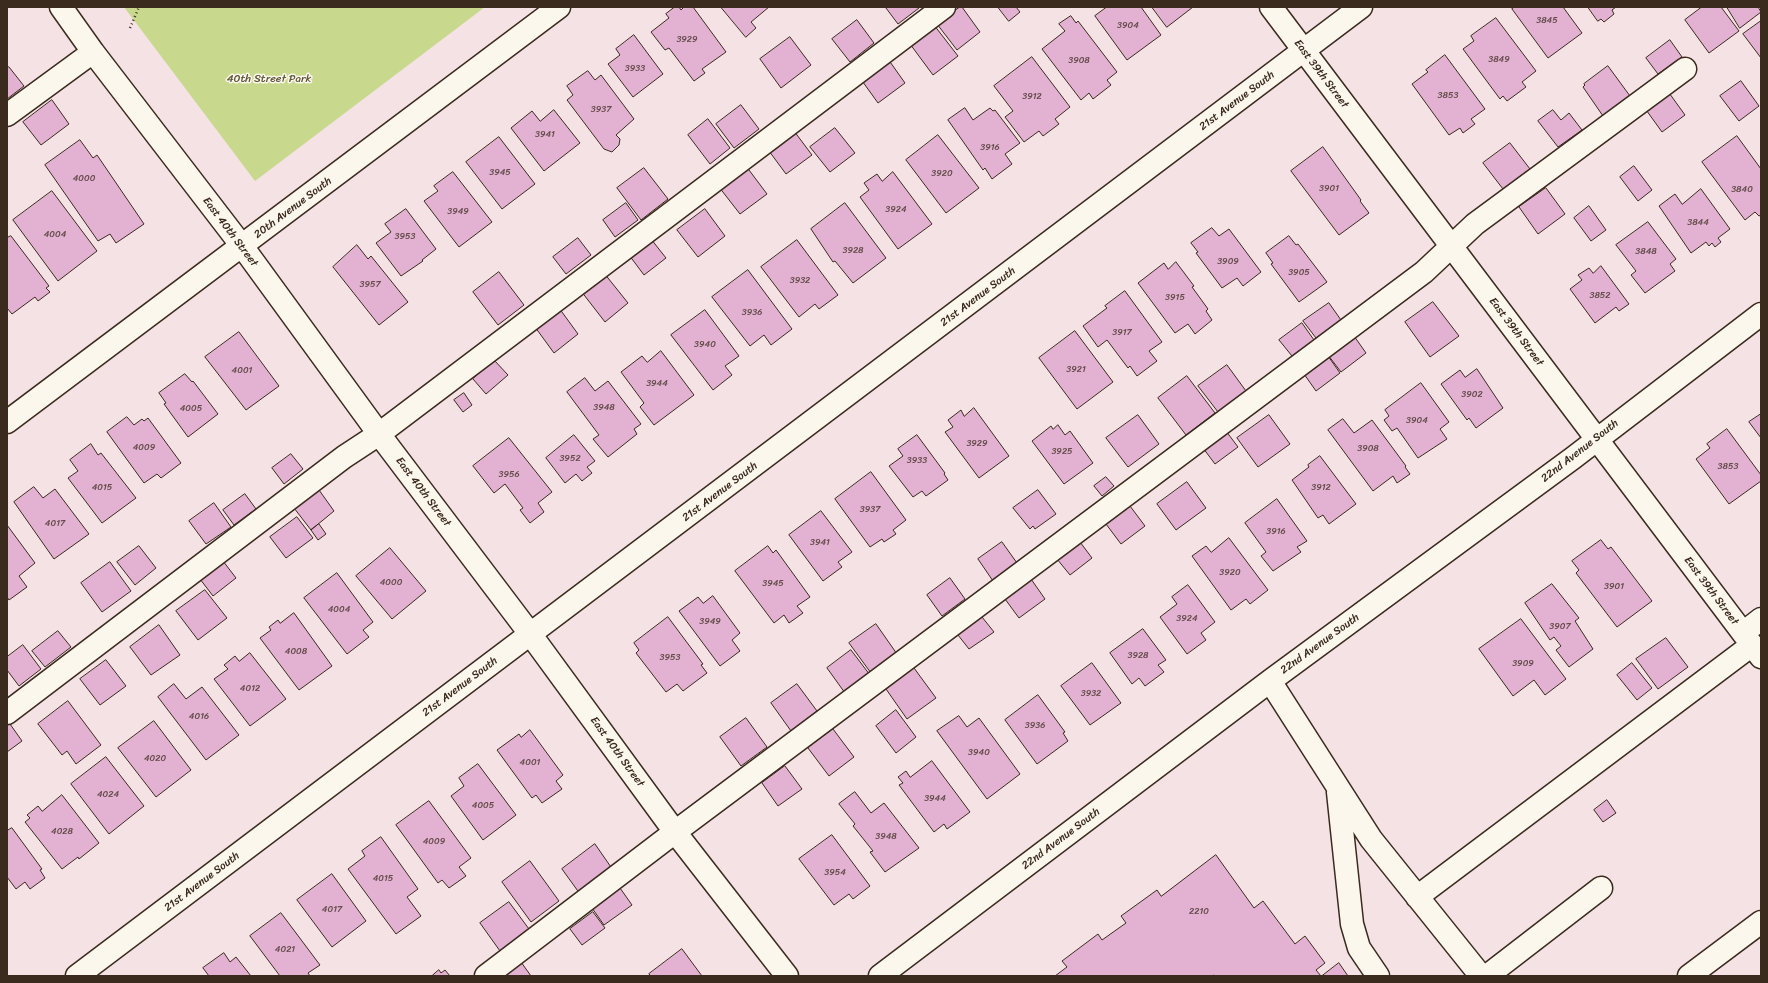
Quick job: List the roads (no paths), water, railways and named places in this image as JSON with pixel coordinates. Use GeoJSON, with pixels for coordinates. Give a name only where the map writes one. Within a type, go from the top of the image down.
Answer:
{"type":"FeatureCollection","features":[{"type":"Feature","properties":{"kind":"street","name":"East 40th Street"},"geometry":{"type":"LineString","coordinates":[[61,7],[93,52],[242,246],[379,434],[531,635],[675,832],[787,976]]}},
{"type":"Feature","properties":{"kind":"street","name":"20th Avenue South"},"geometry":{"type":"LineString","coordinates":[[7,422],[559,7]]}},
{"type":"Feature","properties":{"kind":"street"},"geometry":{"type":"LineString","coordinates":[[7,713],[337,462],[379,434],[944,7]]}},
{"type":"Feature","properties":{"kind":"street","name":"East 39th Street"},"geometry":{"type":"LineString","coordinates":[[1271,7],[1752,645]]}},
{"type":"Feature","properties":{"kind":"street","name":"21st Avenue South"},"geometry":{"type":"LineString","coordinates":[[77,976],[1362,7]]}},
{"type":"Feature","properties":{"kind":"street"},"geometry":{"type":"LineString","coordinates":[[7,115],[93,52]]}},
{"type":"Feature","properties":{"kind":"street"},"geometry":{"type":"LineString","coordinates":[[486,976],[675,832],[1424,272],[1475,224],[1685,69]]}},
{"type":"Feature","properties":{"kind":"street","name":"22nd Avenue South"},"geometry":{"type":"LineString","coordinates":[[880,976],[1270,681],[1596,440],[1761,314]]}},
{"type":"Feature","properties":{"kind":"street"},"geometry":{"type":"LineString","coordinates":[[1417,897],[1752,645],[1761,619]]}},
{"type":"Feature","properties":{"kind":"street"},"geometry":{"type":"LineString","coordinates":[[1270,681],[1371,839],[1481,976]]}},
{"type":"Feature","properties":{"kind":"street"},"geometry":{"type":"LineString","coordinates":[[1337,786],[1352,924],[1358,948],[1378,976]]}},
{"type":"Feature","properties":{"kind":"street"},"geometry":{"type":"LineString","coordinates":[[1487,976],[1601,888]]}},
{"type":"Feature","properties":{"kind":"street"},"geometry":{"type":"LineString","coordinates":[[1690,976],[1761,922]]}},
{"type":"Feature","properties":{"kind":"park label","name":"40th Street Park"},"geometry":{"type":"Point","coordinates":[269,79]}}]}
